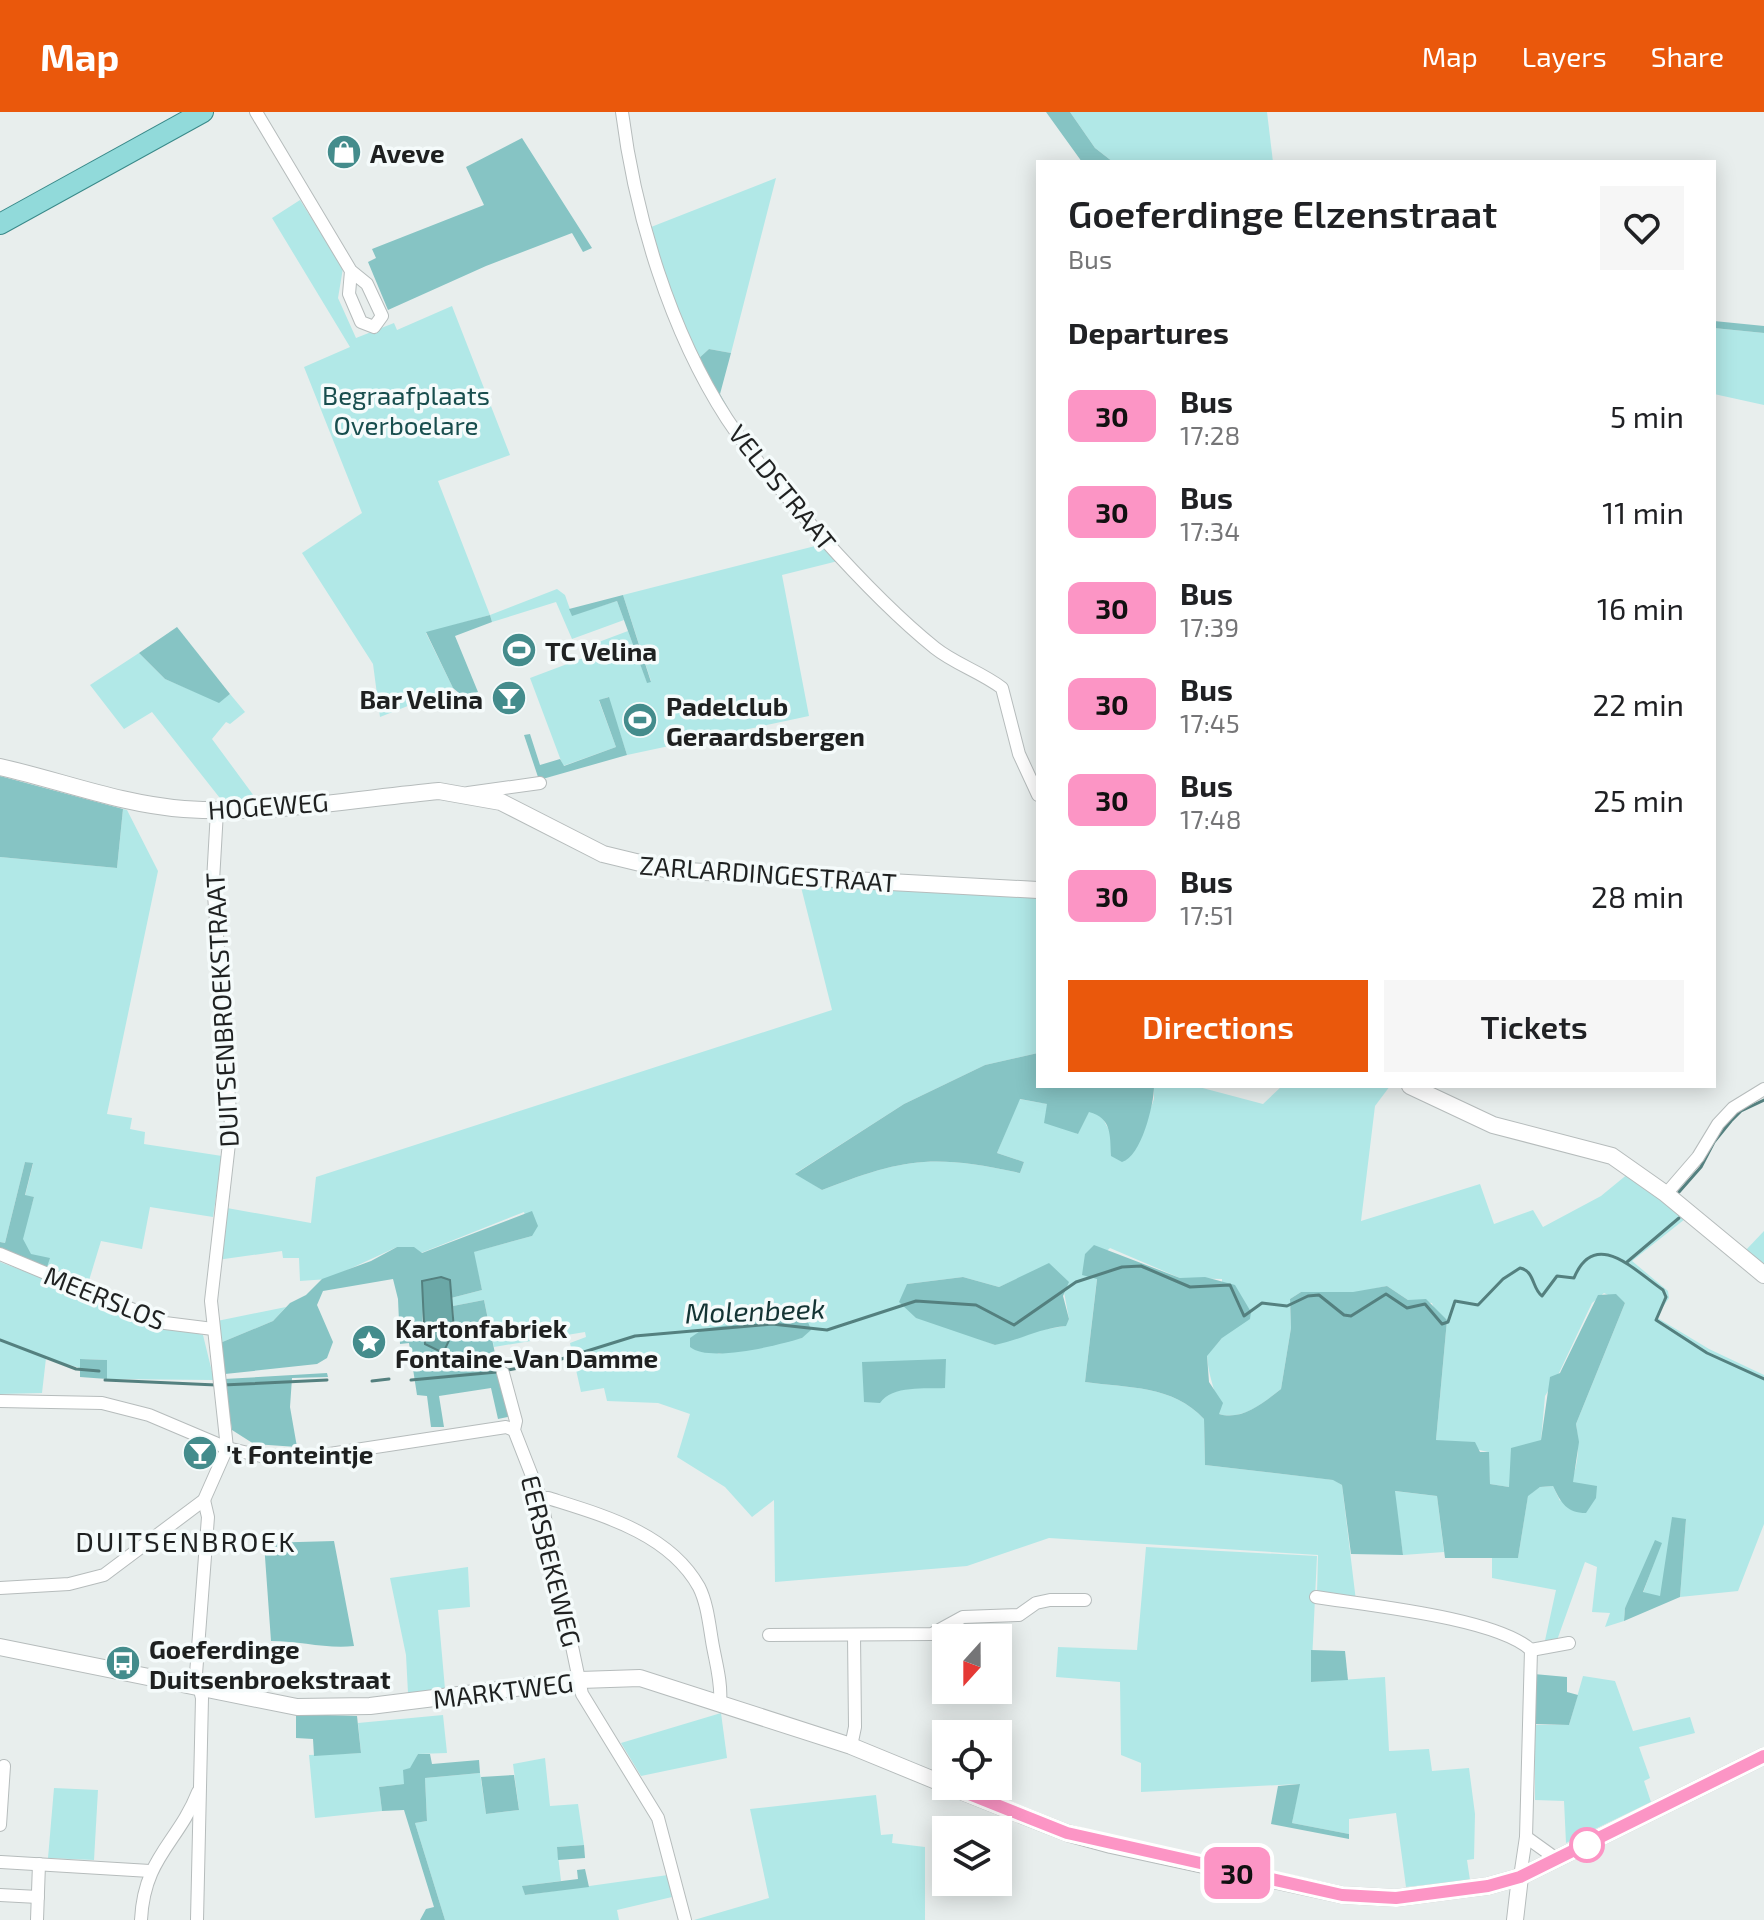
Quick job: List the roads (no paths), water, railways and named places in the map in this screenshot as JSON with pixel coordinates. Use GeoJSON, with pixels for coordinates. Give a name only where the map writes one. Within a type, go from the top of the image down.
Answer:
{"type":"FeatureCollection","features":[{"type":"Feature","properties":{"kind":"main road"},"geometry":{"type":"LineString","coordinates":[[0,224],[68,189],[189,114]]}},
{"type":"Feature","properties":{"kind":"street"},"geometry":{"type":"LineString","coordinates":[[256,112],[351,271]]}},
{"type":"Feature","properties":{"kind":"street","name":"VELDSTRAAT"},"geometry":{"type":"LineString","coordinates":[[622,112],[636,201],[650,246],[697,364],[728,419],[788,498],[895,613],[957,664],[1002,688],[1019,754],[1036,791]]}},
{"type":"Feature","properties":{"kind":"street","name":"HOGEWEG"},"geometry":{"type":"LineString","coordinates":[[0,767],[123,801],[217,811],[439,791],[465,793],[540,783]]}},
{"type":"Feature","properties":{"kind":"street","name":"ZARLARDINGESTRAAT"},"geometry":{"type":"LineString","coordinates":[[465,793],[518,808],[603,854],[659,869],[1036,890]]}},
{"type":"Feature","properties":{"kind":"street","name":"DUITSENBROEKSTRAAT"},"geometry":{"type":"LineString","coordinates":[[217,811],[213,881],[231,1126],[229,1166],[213,1256],[213,1329],[227,1448]]}},
{"type":"Feature","properties":{"kind":"street"},"geometry":{"type":"LineString","coordinates":[[1414,1088],[1493,1125],[1612,1156],[1666,1194],[1764,1275]]}},
{"type":"Feature","properties":{"kind":"street"},"geometry":{"type":"LineString","coordinates":[[1666,1194],[1698,1157],[1718,1124],[1733,1108],[1764,1089]]}},
{"type":"Feature","properties":{"kind":"street","name":"MEERSLOS"},"geometry":{"type":"LineString","coordinates":[[0,1254],[165,1323],[213,1329]]}},
{"type":"Feature","properties":{"kind":"street","name":"EERSBEKEWEG"},"geometry":{"type":"LineString","coordinates":[[503,1373],[516,1421],[514,1430],[541,1499],[582,1694],[658,1818],[685,1920]]}},
{"type":"Feature","properties":{"kind":"street"},"geometry":{"type":"LineString","coordinates":[[0,1401],[102,1403],[149,1415],[227,1448],[265,1457],[310,1457],[506,1427],[514,1430]]}},
{"type":"Feature","properties":{"kind":"street"},"geometry":{"type":"LineString","coordinates":[[0,1588],[69,1584],[104,1575],[204,1500],[227,1448]]}},
{"type":"Feature","properties":{"kind":"street"},"geometry":{"type":"LineString","coordinates":[[541,1499],[548,1498],[630,1528],[666,1550],[689,1573],[700,1590],[706,1609],[720,1702]]}},
{"type":"Feature","properties":{"kind":"street"},"geometry":{"type":"LineString","coordinates":[[197,1920],[202,1690],[196,1674],[208,1517],[204,1500]]}},
{"type":"Feature","properties":{"kind":"street"},"geometry":{"type":"LineString","coordinates":[[1316,1597],[1479,1625],[1523,1642],[1531,1650],[1526,1837],[1515,1920]]}},
{"type":"Feature","properties":{"kind":"street"},"geometry":{"type":"LineString","coordinates":[[769,1635],[932,1634],[963,1617],[1019,1615],[1036,1603],[1085,1600]]}},
{"type":"Feature","properties":{"kind":"street"},"geometry":{"type":"LineString","coordinates":[[851,1746],[855,1727],[854,1635]]}},
{"type":"Feature","properties":{"kind":"street"},"geometry":{"type":"LineString","coordinates":[[1531,1650],[1569,1643]]}},
{"type":"Feature","properties":{"kind":"street","name":"MARKTWEG"},"geometry":{"type":"LineString","coordinates":[[0,1647],[297,1707],[333,1708],[580,1680],[640,1678],[851,1746],[932,1780]]}},
{"type":"Feature","properties":{"kind":"street","name":"MARKTWEG"},"geometry":{"type":"LineString","coordinates":[[983,1800],[1067,1833],[1342,1895],[1396,1898],[1488,1886],[1520,1877],[1764,1756]]}},
{"type":"Feature","properties":{"kind":"street"},"geometry":{"type":"LineString","coordinates":[[0,1825],[4,1766]]}},
{"type":"Feature","properties":{"kind":"street"},"geometry":{"type":"LineString","coordinates":[[141,1920],[142,1895],[150,1871],[199,1789]]}},
{"type":"Feature","properties":{"kind":"street"},"geometry":{"type":"LineString","coordinates":[[1526,1837],[1558,1860]]}},
{"type":"Feature","properties":{"kind":"street"},"geometry":{"type":"LineString","coordinates":[[0,1863],[150,1871]]}},
{"type":"Feature","properties":{"kind":"street"},"geometry":{"type":"LineString","coordinates":[[37,1920],[39,1864]]}},
{"type":"Feature","properties":{"kind":"street"},"geometry":{"type":"LineString","coordinates":[[0,1895],[38,1897]]}},
{"type":"Feature","properties":{"kind":"waterway","name":"Molenbeek"},"geometry":{"type":"LineString","coordinates":[[1679,1192],[1701,1167],[1714,1142],[1731,1121],[1741,1111],[1764,1100]]}},
{"type":"Feature","properties":{"kind":"waterway","name":"Molenbeek"},"geometry":{"type":"LineString","coordinates":[[1627,1262],[1679,1218]]}},
{"type":"Feature","properties":{"kind":"waterway","name":"Molenbeek"},"geometry":{"type":"LineString","coordinates":[[508,1370],[555,1361],[635,1336],[772,1324],[827,1330],[916,1301],[976,1305],[1014,1325],[1076,1282],[1122,1267],[1141,1266],[1190,1287],[1230,1285],[1244,1316],[1262,1303],[1287,1306],[1308,1296],[1319,1295],[1344,1315],[1351,1316],[1386,1294],[1407,1308],[1425,1304],[1442,1324],[1448,1322],[1455,1301],[1478,1305],[1503,1279],[1520,1268],[1531,1276],[1542,1296],[1557,1276],[1574,1278],[1583,1263],[1593,1256],[1604,1254],[1628,1264],[1663,1290],[1666,1297],[1656,1320],[1707,1353],[1764,1379]]}},
{"type":"Feature","properties":{"kind":"waterway","name":"Molenbeek"},"geometry":{"type":"LineString","coordinates":[[0,1340],[76,1369],[99,1371]]}},
{"type":"Feature","properties":{"kind":"waterway","name":"Molenbeek"},"geometry":{"type":"LineString","coordinates":[[411,1380],[497,1372]]}},
{"type":"Feature","properties":{"kind":"waterway","name":"Molenbeek"},"geometry":{"type":"LineString","coordinates":[[372,1381],[389,1379]]}},
{"type":"Feature","properties":{"kind":"waterway","name":"Molenbeek"},"geometry":{"type":"LineString","coordinates":[[105,1380],[216,1385]]}},
{"type":"Feature","properties":{"kind":"waterway","name":"Molenbeek"},"geometry":{"type":"LineString","coordinates":[[223,1385],[327,1380]]}},
{"type":"Feature","properties":{"kind":"place","name":"Aveve"},"geometry":{"type":"Point","coordinates":[344,152]}},
{"type":"Feature","properties":{"kind":"place","name":"TC Velina"},"geometry":{"type":"Point","coordinates":[519,650]}},
{"type":"Feature","properties":{"kind":"place","name":"Bar Velina"},"geometry":{"type":"Point","coordinates":[509,698]}},
{"type":"Feature","properties":{"kind":"place","name":"Padelclub Geraardsbergen"},"geometry":{"type":"Point","coordinates":[640,720]}},
{"type":"Feature","properties":{"kind":"place","name":"Kartonfabriek Fontaine-Van Damme"},"geometry":{"type":"Point","coordinates":[369,1342]}},
{"type":"Feature","properties":{"kind":"place","name":"'t Fonteintje"},"geometry":{"type":"Point","coordinates":[200,1453]}},
{"type":"Feature","properties":{"kind":"place","name":"Goeferdinge Duitsenbroekstraat"},"geometry":{"type":"Point","coordinates":[123,1663]}},
{"type":"Feature","properties":{"kind":"district","name":"DUITSENBROEK"},"geometry":{"type":"Point","coordinates":[186,1541]}},
{"type":"Feature","properties":{"kind":"park label","name":"Begraafplaats Overboelare"},"geometry":{"type":"Point","coordinates":[406,409]}}]}
